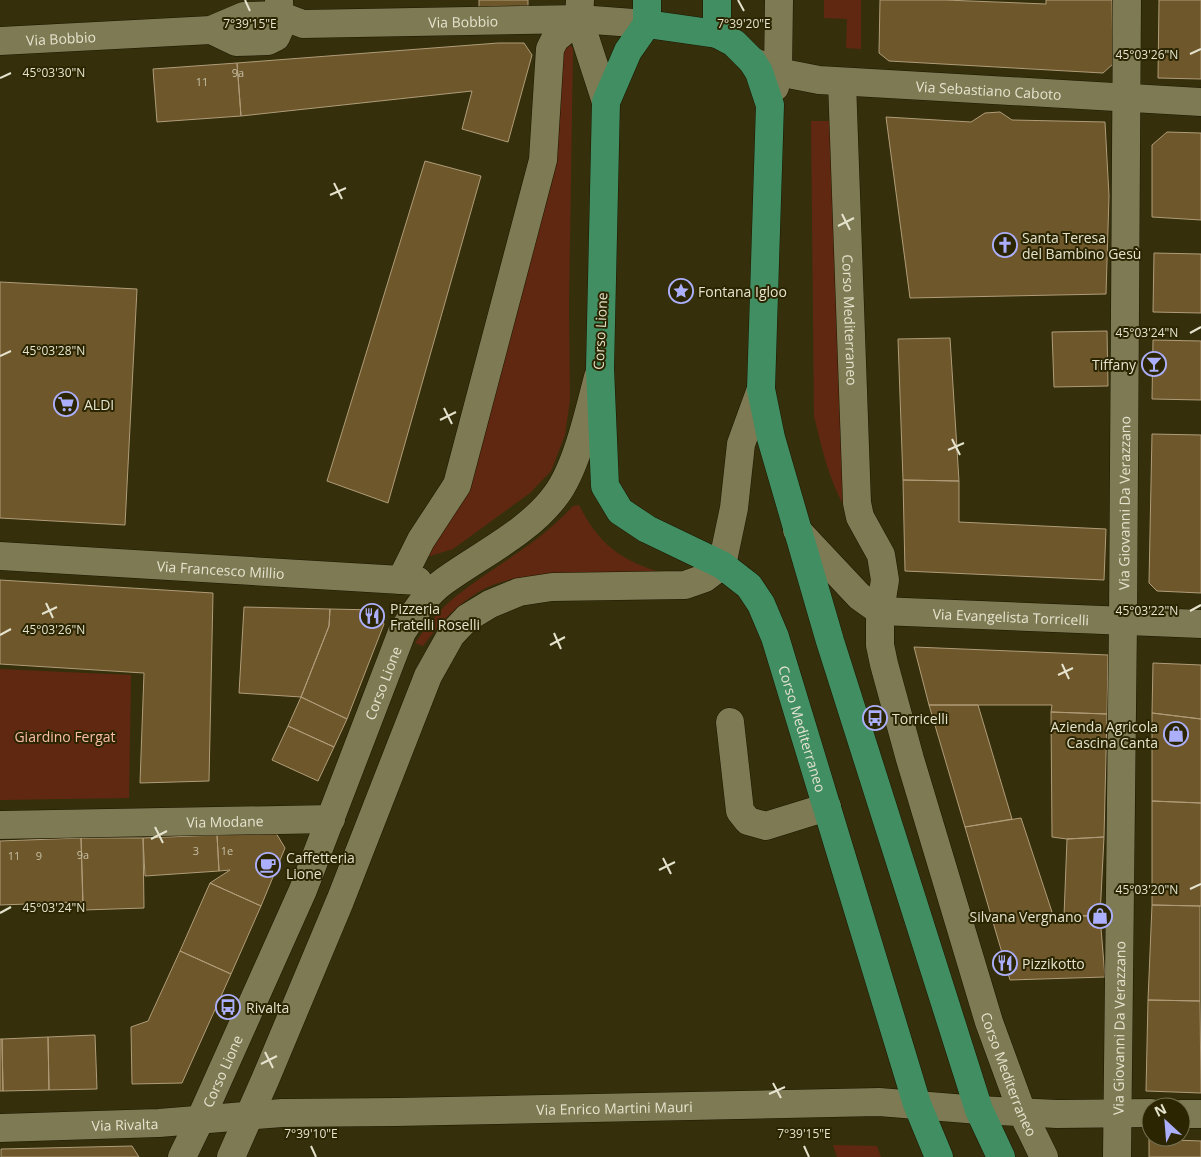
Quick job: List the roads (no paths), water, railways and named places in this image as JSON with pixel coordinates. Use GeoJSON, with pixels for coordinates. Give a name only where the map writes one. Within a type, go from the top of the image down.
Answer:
{"type":"FeatureCollection","features":[{"type":"Feature","properties":{"kind":"main road"},"geometry":{"type":"LineString","coordinates":[[717,0],[717,34]]}},
{"type":"Feature","properties":{"kind":"main road"},"geometry":{"type":"LineString","coordinates":[[647,12],[717,34],[734,43],[752,61],[759,72],[770,105],[761,389],[771,438],[830,641],[979,1110],[1001,1157]]}},
{"type":"Feature","properties":{"kind":"main road","name":"Corso Lione"},"geometry":{"type":"LineString","coordinates":[[600,368],[606,102],[647,12]]}},
{"type":"Feature","properties":{"kind":"main road","name":"Corso Mediterraneo"},"geometry":{"type":"LineString","coordinates":[[600,368],[605,486],[620,511],[648,529],[722,565],[749,586],[761,604],[768,620],[775,637],[917,1104],[939,1157]]}},
{"type":"Feature","properties":{"kind":"street"},"geometry":{"type":"LineString","coordinates":[[770,105],[778,72],[779,0]]}},
{"type":"Feature","properties":{"kind":"street","name":"Via Giovanni Da Verazzano"},"geometry":{"type":"LineString","coordinates":[[1117,1157],[1127,0]]}},
{"type":"Feature","properties":{"kind":"street","name":"Via Bobbio"},"geometry":{"type":"LineString","coordinates":[[279,8],[302,24],[579,10],[647,12]]}},
{"type":"Feature","properties":{"kind":"street","name":"Via Bobbio"},"geometry":{"type":"LineString","coordinates":[[0,41],[211,30],[236,42],[268,41],[276,37],[280,28],[279,8]]}},
{"type":"Feature","properties":{"kind":"street"},"geometry":{"type":"LineString","coordinates":[[401,580],[421,540],[457,485],[544,160],[550,49],[555,39],[579,10]]}},
{"type":"Feature","properties":{"kind":"street","name":"Corso Lione"},"geometry":{"type":"LineString","coordinates":[[579,10],[606,102]]}},
{"type":"Feature","properties":{"kind":"street"},"geometry":{"type":"LineString","coordinates":[[752,61],[778,72]]}},
{"type":"Feature","properties":{"kind":"street","name":"Via Sebastiano Caboto"},"geometry":{"type":"LineString","coordinates":[[778,72],[819,80],[842,82],[1201,102]]}},
{"type":"Feature","properties":{"kind":"street","name":"Corso Mediterraneo"},"geometry":{"type":"LineString","coordinates":[[842,82],[857,503],[860,517],[881,555],[885,580],[880,611],[880,645],[910,759],[989,1022],[1022,1112],[1044,1157]]}},
{"type":"Feature","properties":{"kind":"street","name":"Corso Lione"},"geometry":{"type":"LineString","coordinates":[[182,1157],[303,890],[402,632],[421,603],[442,583],[494,549],[533,519],[557,494],[568,474],[586,424],[600,368]]}},
{"type":"Feature","properties":{"kind":"street"},"geometry":{"type":"LineString","coordinates":[[231,1157],[340,901],[428,676],[451,635],[467,618],[490,604],[519,592],[552,588],[685,585],[705,578],[722,565],[734,508],[741,444],[761,389]]}},
{"type":"Feature","properties":{"kind":"street"},"geometry":{"type":"LineString","coordinates":[[797,530],[859,596],[880,611]]}},
{"type":"Feature","properties":{"kind":"street","name":"Via Francesco Millio"},"geometry":{"type":"LineString","coordinates":[[0,556],[442,583]]}},
{"type":"Feature","properties":{"kind":"street","name":"Via Evangelista Torricelli"},"geometry":{"type":"LineString","coordinates":[[880,611],[1201,624]]}},
{"type":"Feature","properties":{"kind":"street"},"geometry":{"type":"LineString","coordinates":[[730,722],[740,811],[748,821],[766,826],[827,807]]}},
{"type":"Feature","properties":{"kind":"street","name":"Via Modane"},"geometry":{"type":"LineString","coordinates":[[0,825],[331,819]]}},
{"type":"Feature","properties":{"kind":"street","name":"Via Enrico Martini Mauri"},"geometry":{"type":"LineString","coordinates":[[250,1116],[334,1111],[406,1112],[879,1102],[1057,1114],[1141,1113]]}},
{"type":"Feature","properties":{"kind":"street","name":"Via Rivalta"},"geometry":{"type":"LineString","coordinates":[[0,1128],[159,1123],[250,1116]]}},
{"type":"Feature","properties":{"kind":"place","name":"Santa Teresa del Bambino Gesù"},"geometry":{"type":"Point","coordinates":[1005,245]}},
{"type":"Feature","properties":{"kind":"place","name":"Fontana Igloo"},"geometry":{"type":"Point","coordinates":[681,291]}},
{"type":"Feature","properties":{"kind":"place","name":"Tiffany"},"geometry":{"type":"Point","coordinates":[1154,364]}},
{"type":"Feature","properties":{"kind":"place","name":"ALDI"},"geometry":{"type":"Point","coordinates":[66,404]}},
{"type":"Feature","properties":{"kind":"place","name":"Pizzeria Fratelli Roselli"},"geometry":{"type":"Point","coordinates":[372,616]}},
{"type":"Feature","properties":{"kind":"place","name":"Torricelli"},"geometry":{"type":"Point","coordinates":[875,718]}},
{"type":"Feature","properties":{"kind":"place","name":"Azienda Agricola Cascina Canta"},"geometry":{"type":"Point","coordinates":[1176,734]}},
{"type":"Feature","properties":{"kind":"place","name":"Caffetteria Lione"},"geometry":{"type":"Point","coordinates":[268,865]}},
{"type":"Feature","properties":{"kind":"place","name":"Silvana Vergnano"},"geometry":{"type":"Point","coordinates":[1100,916]}},
{"type":"Feature","properties":{"kind":"place","name":"Pizzikotto"},"geometry":{"type":"Point","coordinates":[1005,963]}},
{"type":"Feature","properties":{"kind":"place","name":"Rivalta"},"geometry":{"type":"Point","coordinates":[228,1007]}},
{"type":"Feature","properties":{"kind":"park label","name":"Giardino Fergat"},"geometry":{"type":"Point","coordinates":[65,736]}}]}
